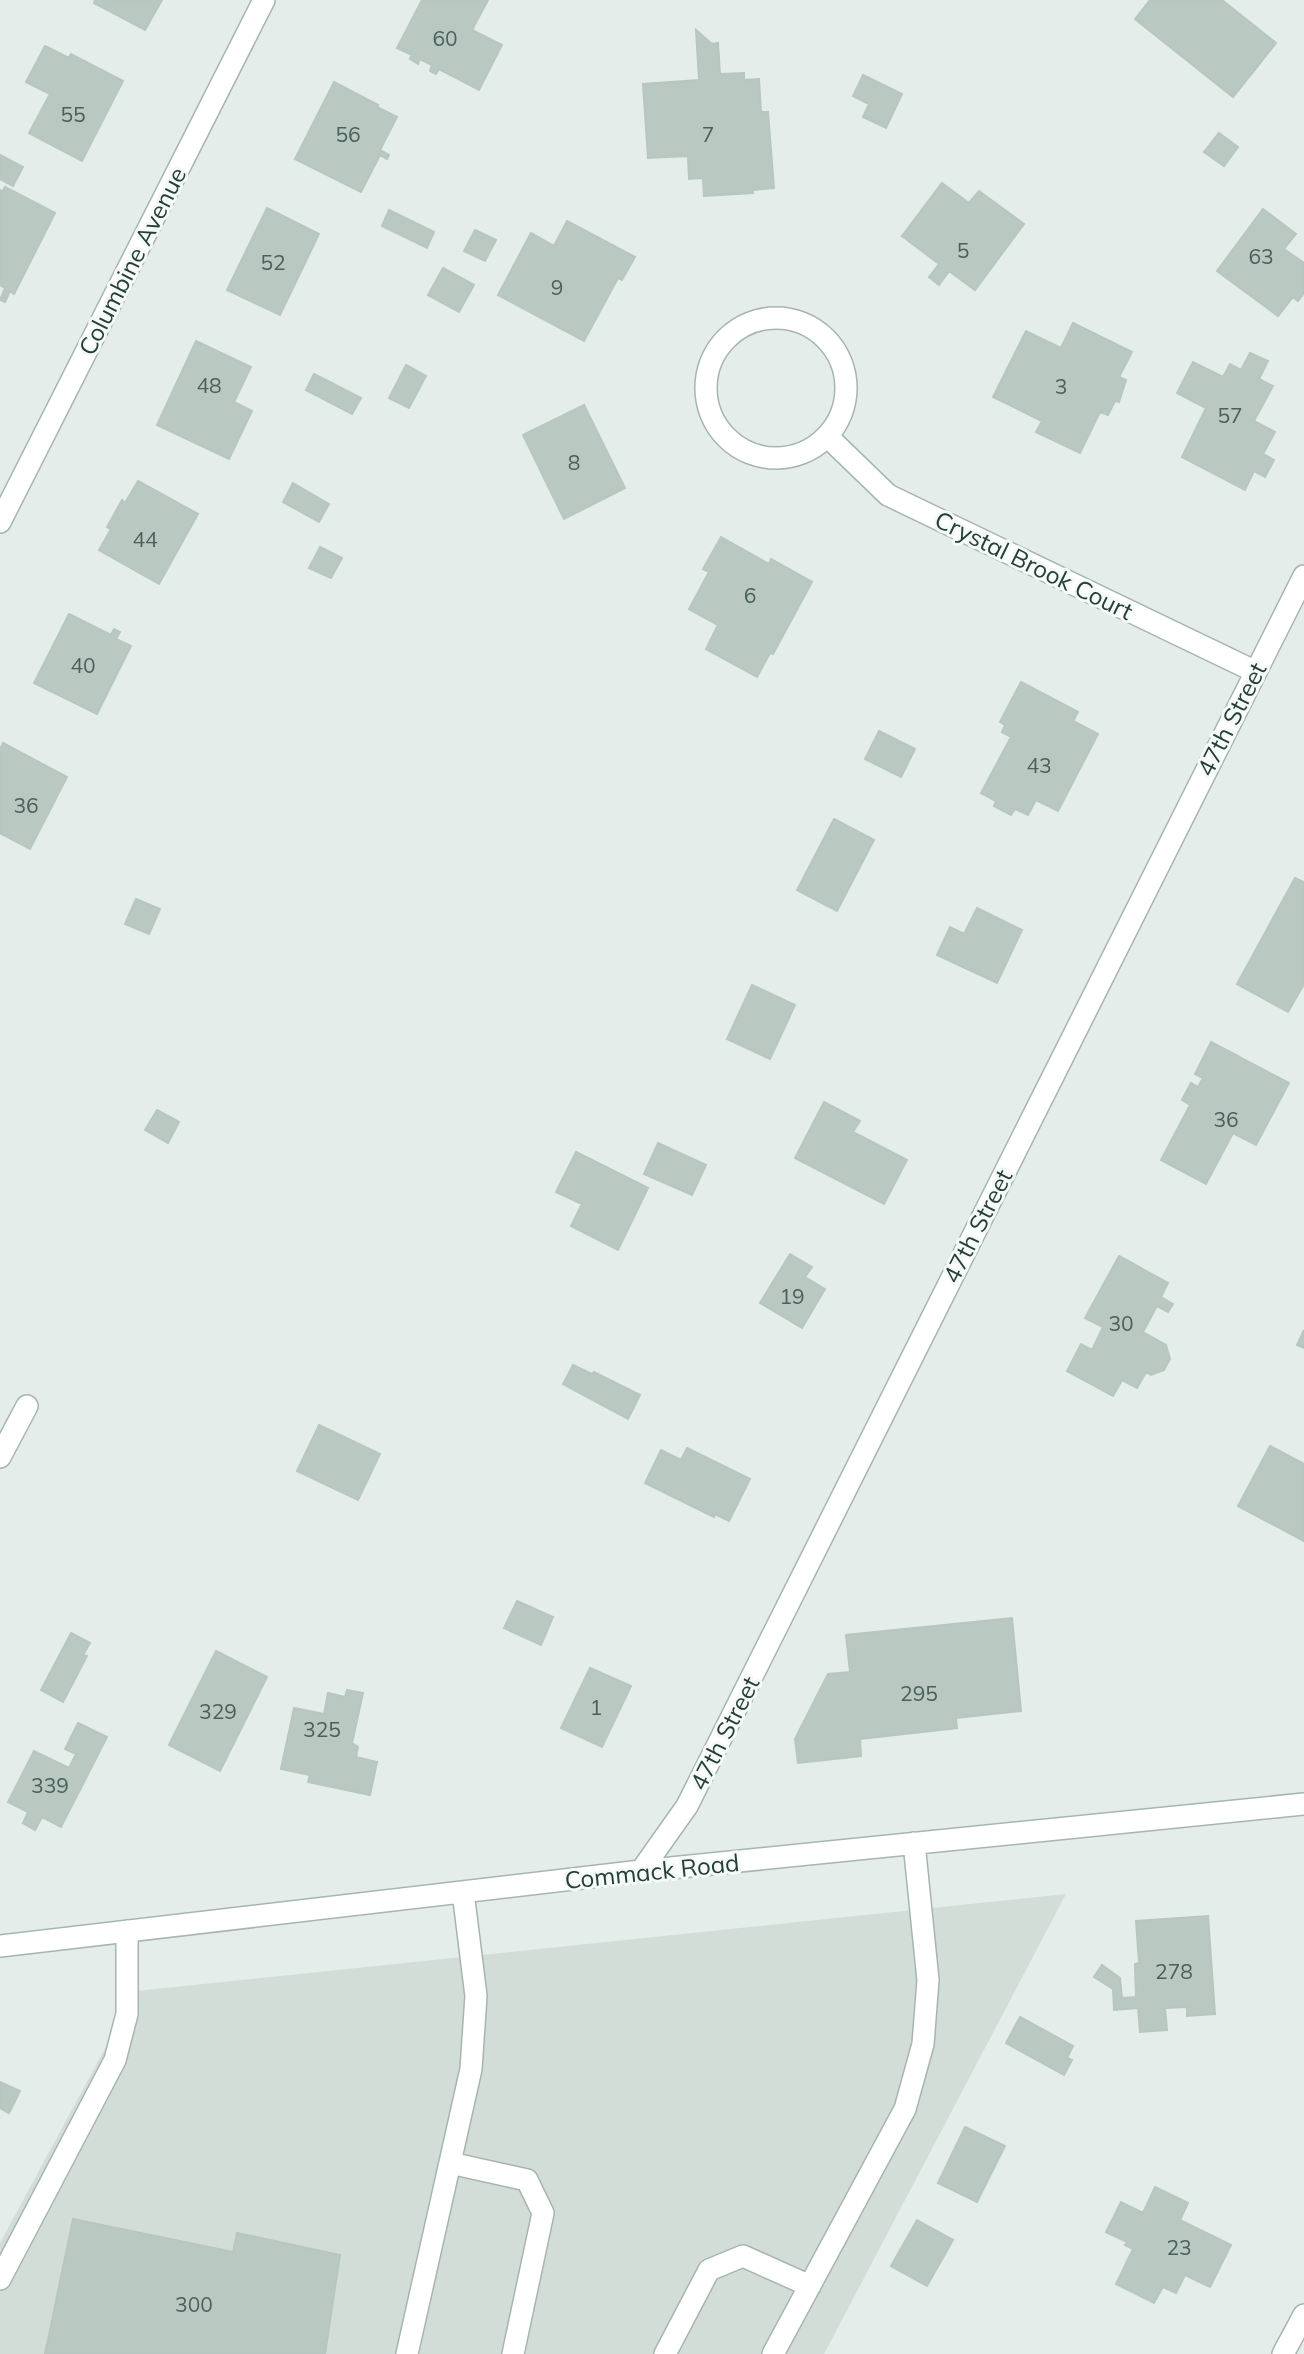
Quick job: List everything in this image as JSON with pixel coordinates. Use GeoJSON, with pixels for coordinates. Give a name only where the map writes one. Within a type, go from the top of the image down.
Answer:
{"type":"FeatureCollection","features":[{"type":"Feature","properties":{"kind":"street","name":"Columbine Avenue"},"geometry":{"type":"LineString","coordinates":[[0,522],[264,0]]}},
{"type":"Feature","properties":{"kind":"street"},"geometry":{"type":"LineString","coordinates":[[770,316],[804,321],[832,342],[846,372],[846,407],[828,437],[799,456],[765,459],[734,445],[712,419],[705,385],[714,352],[738,328],[770,316]]}},
{"type":"Feature","properties":{"kind":"street","name":"Crystal Brook Court"},"geometry":{"type":"LineString","coordinates":[[828,437],[888,495],[1254,671]]}},
{"type":"Feature","properties":{"kind":"street","name":"47th Street"},"geometry":{"type":"LineString","coordinates":[[641,1871],[687,1806],[1304,576]]}},
{"type":"Feature","properties":{"kind":"street"},"geometry":{"type":"LineString","coordinates":[[0,1457],[27,1406]]}},
{"type":"Feature","properties":{"kind":"street","name":"Commack Road"},"geometry":{"type":"LineString","coordinates":[[0,1946],[641,1871],[1304,1804]]}},
{"type":"Feature","properties":{"kind":"street"},"geometry":{"type":"LineString","coordinates":[[773,2354],[905,2109],[923,2044],[928,1980],[914,1843]]}},
{"type":"Feature","properties":{"kind":"street"},"geometry":{"type":"LineString","coordinates":[[407,2354],[471,2069],[476,1996],[463,1892]]}},
{"type":"Feature","properties":{"kind":"street"},"geometry":{"type":"LineString","coordinates":[[0,2279],[115,2060],[127,2014],[127,1931]]}},
{"type":"Feature","properties":{"kind":"street"},"geometry":{"type":"LineString","coordinates":[[450,2163],[527,2180],[543,2213],[513,2354]]}},
{"type":"Feature","properties":{"kind":"street"},"geometry":{"type":"LineString","coordinates":[[665,2354],[709,2270],[743,2256],[810,2286]]}},
{"type":"Feature","properties":{"kind":"street"},"geometry":{"type":"LineString","coordinates":[[1283,2354],[1304,2315]]}},
{"type":"Feature","properties":{"kind":"shaded area"},"geometry":{"type":"Polygon","coordinates":[[[1066,1894],[824,2354],[0,2354],[0,2243],[136,1991],[1066,1894]]]}},
{"type":"Feature","properties":{"kind":"building"},"geometry":{"type":"Polygon","coordinates":[[[95,0],[162,0],[145,30],[94,3],[95,0]]]}},
{"type":"Feature","properties":{"kind":"building"},"geometry":{"type":"Polygon","coordinates":[[[422,0],[488,0],[472,30],[502,45],[479,90],[439,69],[436,74],[430,71],[432,65],[420,59],[418,64],[410,59],[412,55],[397,48],[422,0]]]}},
{"type":"Feature","properties":{"kind":"building"},"geometry":{"type":"Polygon","coordinates":[[[1150,0],[1222,0],[1276,43],[1233,97],[1135,19],[1150,0]]]}},
{"type":"Feature","properties":{"kind":"building"},"geometry":{"type":"Polygon","coordinates":[[[696,30],[712,44],[718,43],[720,74],[744,73],[744,80],[759,79],[761,112],[768,112],[774,188],[752,190],[753,193],[704,196],[703,178],[689,179],[688,156],[648,158],[643,84],[699,80],[696,30]]]}},
{"type":"Feature","properties":{"kind":"building"},"geometry":{"type":"Polygon","coordinates":[[[45,46],[69,58],[71,54],[123,81],[82,161],[29,133],[50,94],[26,82],[45,46]]]}},
{"type":"Feature","properties":{"kind":"building"},"geometry":{"type":"Polygon","coordinates":[[[863,75],[902,94],[886,128],[863,117],[869,104],[853,96],[863,75]]]}},
{"type":"Feature","properties":{"kind":"building"},"geometry":{"type":"Polygon","coordinates":[[[334,82],[397,117],[380,150],[389,155],[387,159],[380,155],[361,192],[295,159],[334,82]]]}},
{"type":"Feature","properties":{"kind":"building"},"geometry":{"type":"Polygon","coordinates":[[[1219,133],[1238,147],[1224,166],[1204,152],[1219,133]]]}},
{"type":"Feature","properties":{"kind":"building"},"geometry":{"type":"Polygon","coordinates":[[[0,155],[23,167],[13,186],[0,179],[0,155]]]}},
{"type":"Feature","properties":{"kind":"building"},"geometry":{"type":"Polygon","coordinates":[[[942,183],[969,203],[979,191],[1024,224],[975,290],[949,271],[939,285],[929,277],[939,264],[902,236],[942,183]]]}},
{"type":"Feature","properties":{"kind":"building"},"geometry":{"type":"Polygon","coordinates":[[[5,187],[55,213],[14,294],[10,291],[5,302],[0,300],[5,288],[0,285],[0,190],[2,192],[5,187]]]}},
{"type":"Feature","properties":{"kind":"building"},"geometry":{"type":"Polygon","coordinates":[[[267,208],[319,234],[280,315],[227,290],[267,208]]]}},
{"type":"Feature","properties":{"kind":"building"},"geometry":{"type":"Polygon","coordinates":[[[1263,209],[1296,234],[1284,249],[1304,263],[1304,293],[1298,301],[1293,297],[1278,316],[1217,271],[1263,209]]]}},
{"type":"Feature","properties":{"kind":"building"},"geometry":{"type":"Polygon","coordinates":[[[389,210],[434,232],[427,248],[382,226],[389,210]]]}},
{"type":"Feature","properties":{"kind":"building"},"geometry":{"type":"Polygon","coordinates":[[[567,221],[635,257],[622,280],[618,278],[584,341],[498,295],[531,233],[554,246],[567,221]]]}},
{"type":"Feature","properties":{"kind":"building"},"geometry":{"type":"Polygon","coordinates":[[[475,230],[496,240],[485,261],[464,251],[475,230]]]}},
{"type":"Feature","properties":{"kind":"building"},"geometry":{"type":"Polygon","coordinates":[[[443,268],[474,285],[459,312],[428,295],[443,268]]]}},
{"type":"Feature","properties":{"kind":"building"},"geometry":{"type":"Polygon","coordinates":[[[1073,323],[1132,352],[1119,377],[1126,380],[1119,402],[1115,401],[1108,415],[1100,412],[1080,453],[1036,432],[1042,421],[993,397],[1026,331],[1061,348],[1073,323]]]}},
{"type":"Feature","properties":{"kind":"building"},"geometry":{"type":"Polygon","coordinates":[[[196,341],[251,367],[234,402],[252,411],[229,459],[157,425],[196,341]]]}},
{"type":"Feature","properties":{"kind":"building"},"geometry":{"type":"Polygon","coordinates":[[[1250,353],[1268,361],[1259,379],[1273,386],[1254,421],[1275,432],[1263,454],[1274,460],[1265,477],[1254,471],[1245,490],[1182,457],[1206,408],[1177,393],[1193,362],[1223,377],[1230,364],[1241,370],[1250,353]]]}},
{"type":"Feature","properties":{"kind":"building"},"geometry":{"type":"Polygon","coordinates":[[[406,365],[426,376],[409,408],[389,398],[406,365]]]}},
{"type":"Feature","properties":{"kind":"building"},"geometry":{"type":"Polygon","coordinates":[[[314,374],[361,398],[352,414],[306,390],[314,374]]]}},
{"type":"Feature","properties":{"kind":"building"},"geometry":{"type":"Polygon","coordinates":[[[584,405],[625,488],[564,519],[523,435],[584,405]]]}},
{"type":"Feature","properties":{"kind":"building"},"geometry":{"type":"Polygon","coordinates":[[[138,481],[198,514],[159,584],[99,550],[111,529],[107,527],[122,500],[125,503],[138,481]]]}},
{"type":"Feature","properties":{"kind":"building"},"geometry":{"type":"Polygon","coordinates":[[[293,483],[329,504],[319,522],[283,502],[293,483]]]}},
{"type":"Feature","properties":{"kind":"building"},"geometry":{"type":"Polygon","coordinates":[[[721,537],[769,564],[771,559],[812,582],[773,654],[770,653],[757,677],[706,649],[718,625],[689,609],[709,572],[703,569],[721,537]]]}},
{"type":"Feature","properties":{"kind":"building"},"geometry":{"type":"Polygon","coordinates":[[[320,547],[342,558],[331,578],[309,568],[320,547]]]}},
{"type":"Feature","properties":{"kind":"building"},"geometry":{"type":"Polygon","coordinates":[[[69,614],[111,635],[114,629],[120,632],[116,639],[131,646],[97,714],[34,683],[69,614]]]}},
{"type":"Feature","properties":{"kind":"building"},"geometry":{"type":"Polygon","coordinates":[[[1021,682],[1078,712],[1073,721],[1098,734],[1058,811],[1036,800],[1028,815],[1015,809],[1011,815],[994,806],[996,801],[981,793],[1011,737],[1002,732],[1005,725],[1000,722],[1021,682]]]}},
{"type":"Feature","properties":{"kind":"building"},"geometry":{"type":"Polygon","coordinates":[[[879,731],[915,749],[901,777],[865,759],[879,731]]]}},
{"type":"Feature","properties":{"kind":"building"},"geometry":{"type":"Polygon","coordinates":[[[3,743],[67,777],[30,849],[0,833],[0,750],[3,743]]]}},
{"type":"Feature","properties":{"kind":"building"},"geometry":{"type":"Polygon","coordinates":[[[834,819],[874,840],[837,911],[797,890],[834,819]]]}},
{"type":"Feature","properties":{"kind":"building"},"geometry":{"type":"Polygon","coordinates":[[[1295,878],[1304,882],[1304,984],[1288,1012],[1237,984],[1295,878]]]}},
{"type":"Feature","properties":{"kind":"building"},"geometry":{"type":"Polygon","coordinates":[[[136,899],[160,909],[149,934],[125,924],[136,899]]]}},
{"type":"Feature","properties":{"kind":"building"},"geometry":{"type":"Polygon","coordinates":[[[977,908],[1022,930],[997,983],[937,955],[950,927],[964,934],[977,908]]]}},
{"type":"Feature","properties":{"kind":"building"},"geometry":{"type":"Polygon","coordinates":[[[752,985],[795,1005],[770,1059],[727,1039],[752,985]]]}},
{"type":"Feature","properties":{"kind":"building"},"geometry":{"type":"Polygon","coordinates":[[[1211,1042],[1289,1083],[1256,1145],[1233,1133],[1206,1184],[1161,1160],[1190,1105],[1182,1100],[1191,1083],[1198,1087],[1203,1078],[1195,1074],[1211,1042]]]}},
{"type":"Feature","properties":{"kind":"building"},"geometry":{"type":"Polygon","coordinates":[[[824,1102],[860,1121],[853,1132],[907,1160],[884,1204],[795,1158],[824,1102]]]}},
{"type":"Feature","properties":{"kind":"building"},"geometry":{"type":"Polygon","coordinates":[[[157,1110],[179,1122],[168,1143],[145,1130],[157,1110]]]}},
{"type":"Feature","properties":{"kind":"building"},"geometry":{"type":"Polygon","coordinates":[[[658,1143],[706,1165],[692,1195],[644,1174],[658,1143]]]}},
{"type":"Feature","properties":{"kind":"building"},"geometry":{"type":"Polygon","coordinates":[[[576,1152],[648,1188],[618,1250],[571,1226],[582,1204],[556,1192],[576,1152]]]}},
{"type":"Feature","properties":{"kind":"building"},"geometry":{"type":"Polygon","coordinates":[[[790,1254],[812,1267],[805,1277],[825,1289],[802,1328],[760,1303],[790,1254]]]}},
{"type":"Feature","properties":{"kind":"building"},"geometry":{"type":"Polygon","coordinates":[[[1119,1256],[1168,1283],[1161,1297],[1173,1304],[1168,1312],[1157,1306],[1143,1332],[1166,1345],[1170,1359],[1164,1370],[1151,1375],[1146,1372],[1137,1388],[1122,1380],[1113,1396],[1067,1371],[1081,1344],[1092,1350],[1103,1327],[1085,1318],[1119,1256]]]}},
{"type":"Feature","properties":{"kind":"building"},"geometry":{"type":"Polygon","coordinates":[[[1304,1330],[1304,1348],[1297,1345],[1304,1330]]]}},
{"type":"Feature","properties":{"kind":"building"},"geometry":{"type":"Polygon","coordinates":[[[573,1365],[592,1374],[594,1372],[640,1395],[628,1419],[563,1384],[573,1365]]]}},
{"type":"Feature","properties":{"kind":"building"},"geometry":{"type":"Polygon","coordinates":[[[319,1425],[380,1454],[358,1500],[297,1471],[319,1425]]]}},
{"type":"Feature","properties":{"kind":"building"},"geometry":{"type":"Polygon","coordinates":[[[1270,1446],[1304,1464],[1304,1541],[1238,1506],[1270,1446]]]}},
{"type":"Feature","properties":{"kind":"building"},"geometry":{"type":"Polygon","coordinates":[[[687,1448],[750,1479],[729,1521],[715,1514],[714,1517],[645,1483],[661,1450],[681,1460],[687,1448]]]}},
{"type":"Feature","properties":{"kind":"building"},"geometry":{"type":"Polygon","coordinates":[[[517,1601],[553,1617],[541,1645],[504,1628],[517,1601]]]}},
{"type":"Feature","properties":{"kind":"building"},"geometry":{"type":"Polygon","coordinates":[[[1012,1618],[1021,1711],[956,1718],[957,1728],[860,1739],[861,1756],[798,1763],[795,1739],[828,1674],[850,1672],[846,1635],[1012,1618]]]}},
{"type":"Feature","properties":{"kind":"building"},"geometry":{"type":"Polygon","coordinates":[[[71,1633],[90,1643],[83,1655],[87,1656],[63,1702],[41,1690],[71,1633]]]}},
{"type":"Feature","properties":{"kind":"building"},"geometry":{"type":"Polygon","coordinates":[[[216,1651],[267,1677],[220,1771],[169,1745],[216,1651]]]}},
{"type":"Feature","properties":{"kind":"building"},"geometry":{"type":"Polygon","coordinates":[[[590,1668],[631,1686],[602,1747],[561,1728],[590,1668]]]}},
{"type":"Feature","properties":{"kind":"building"},"geometry":{"type":"Polygon","coordinates":[[[347,1690],[363,1693],[352,1743],[358,1747],[356,1757],[377,1762],[370,1795],[308,1782],[310,1775],[281,1769],[294,1708],[324,1714],[328,1693],[345,1697],[347,1690]]]}},
{"type":"Feature","properties":{"kind":"building"},"geometry":{"type":"Polygon","coordinates":[[[78,1723],[107,1737],[61,1827],[42,1817],[35,1830],[23,1823],[28,1812],[8,1802],[34,1751],[69,1768],[76,1754],[65,1749],[78,1723]]]}},
{"type":"Feature","properties":{"kind":"building"},"geometry":{"type":"Polygon","coordinates":[[[1208,1916],[1215,2014],[1187,2016],[1187,2007],[1165,2008],[1167,2030],[1140,2032],[1138,2008],[1114,2010],[1113,1989],[1094,1977],[1102,1965],[1120,1978],[1122,1998],[1136,1997],[1135,1964],[1139,1963],[1136,1921],[1208,1916]]]}},
{"type":"Feature","properties":{"kind":"building"},"geometry":{"type":"Polygon","coordinates":[[[1020,2017],[1073,2046],[1067,2058],[1072,2060],[1064,2075],[1006,2043],[1020,2017]]]}},
{"type":"Feature","properties":{"kind":"building"},"geometry":{"type":"Polygon","coordinates":[[[0,2082],[20,2091],[9,2113],[0,2108],[0,2082]]]}},
{"type":"Feature","properties":{"kind":"building"},"geometry":{"type":"Polygon","coordinates":[[[965,2127],[1005,2146],[977,2202],[938,2183],[965,2127]]]}},
{"type":"Feature","properties":{"kind":"building"},"geometry":{"type":"Polygon","coordinates":[[[1155,2187],[1188,2203],[1180,2220],[1231,2245],[1210,2287],[1185,2275],[1176,2293],[1163,2287],[1154,2303],[1116,2284],[1133,2249],[1125,2245],[1127,2242],[1106,2232],[1121,2202],[1143,2213],[1155,2187]]]}},
{"type":"Feature","properties":{"kind":"building"},"geometry":{"type":"Polygon","coordinates":[[[73,2219],[233,2252],[237,2233],[340,2255],[325,2354],[45,2354],[73,2219]]]}},
{"type":"Feature","properties":{"kind":"building"},"geometry":{"type":"Polygon","coordinates":[[[917,2220],[953,2240],[927,2286],[891,2266],[917,2220]]]}}]}
